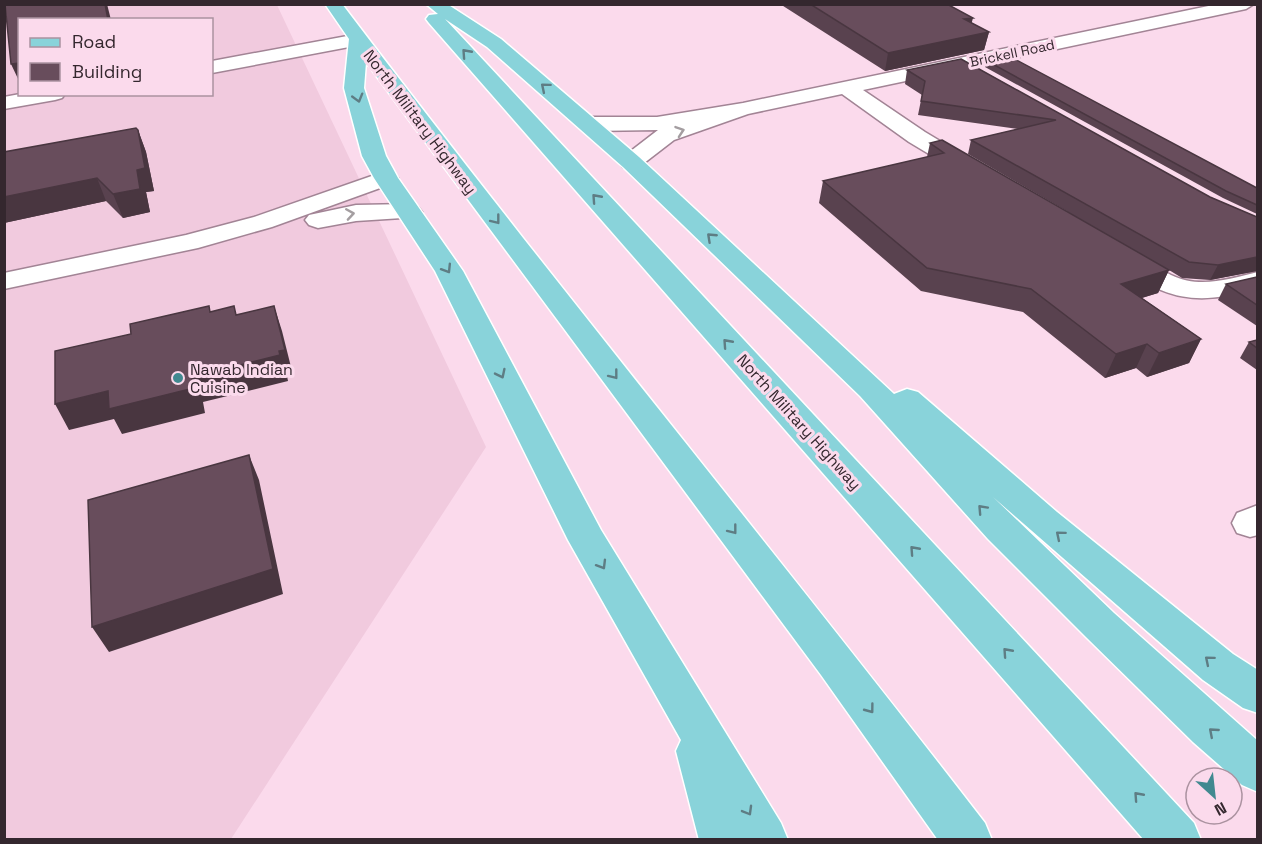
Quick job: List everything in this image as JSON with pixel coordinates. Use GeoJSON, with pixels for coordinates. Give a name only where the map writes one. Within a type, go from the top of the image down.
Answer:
{"type":"FeatureCollection","features":[{"type":"Feature","properties":{"kind":"main road","name":"North Military Highway"},"geometry":{"type":"LineString","coordinates":[[333,4],[358,40],[836,662],[968,840]]}},
{"type":"Feature","properties":{"kind":"main road","name":"North Military Highway"},"geometry":{"type":"LineString","coordinates":[[422,4],[1177,840]]}},
{"type":"Feature","properties":{"kind":"main road"},"geometry":{"type":"LineString","coordinates":[[434,4],[494,43],[590,124],[631,162],[871,390],[1001,529],[1091,617],[1257,770]]}},
{"type":"Feature","properties":{"kind":"main road"},"geometry":{"type":"LineString","coordinates":[[358,40],[354,88],[374,156],[464,298],[532,437],[587,540],[764,840]]}},
{"type":"Feature","properties":{"kind":"main road"},"geometry":{"type":"LineString","coordinates":[[751,274],[895,390],[1044,522],[1218,668],[1257,694]]}},
{"type":"Feature","properties":{"kind":"main road"},"geometry":{"type":"LineString","coordinates":[[686,706],[723,840]]}},
{"type":"Feature","properties":{"kind":"street","name":"Brickell Road"},"geometry":{"type":"LineString","coordinates":[[590,124],[657,124],[743,109],[1246,4]]}},
{"type":"Feature","properties":{"kind":"street"},"geometry":{"type":"LineString","coordinates":[[213,67],[358,40]]}},
{"type":"Feature","properties":{"kind":"street"},"geometry":{"type":"LineString","coordinates":[[961,64],[991,80]]}},
{"type":"Feature","properties":{"kind":"street"},"geometry":{"type":"LineString","coordinates":[[845,87],[917,137],[984,177]]}},
{"type":"Feature","properties":{"kind":"street"},"geometry":{"type":"LineString","coordinates":[[4,103],[44,96]]}},
{"type":"Feature","properties":{"kind":"street","name":"Brickell Road"},"geometry":{"type":"LineString","coordinates":[[631,162],[666,135],[743,109]]}},
{"type":"Feature","properties":{"kind":"street"},"geometry":{"type":"LineString","coordinates":[[189,242],[263,222],[386,178]]}},
{"type":"Feature","properties":{"kind":"street"},"geometry":{"type":"LineString","coordinates":[[4,281],[189,242],[356,213],[409,213]]}},
{"type":"Feature","properties":{"kind":"street"},"geometry":{"type":"LineString","coordinates":[[1104,247],[1171,286],[1190,293],[1209,292],[1257,280]]}},
{"type":"Feature","properties":{"kind":"shaded area"},"geometry":{"type":"Polygon","coordinates":[[[5,5],[277,5],[486,447],[231,839],[5,840],[5,5]]]}},
{"type":"Feature","properties":{"kind":"building"},"geometry":{"type":"Polygon","coordinates":[[[5,4],[105,4],[108,18],[18,18],[18,63],[11,64],[5,4]]]}},
{"type":"Feature","properties":{"kind":"building"},"geometry":{"type":"Polygon","coordinates":[[[810,4],[947,4],[973,18],[964,19],[989,32],[888,53],[810,4]]]}},
{"type":"Feature","properties":{"kind":"building"},"geometry":{"type":"Polygon","coordinates":[[[1009,56],[1257,188],[1257,205],[1226,191],[987,61],[1009,56]]]}},
{"type":"Feature","properties":{"kind":"building"},"geometry":{"type":"Polygon","coordinates":[[[961,59],[1210,197],[1257,217],[1257,257],[1218,265],[1189,262],[971,140],[1056,120],[921,101],[925,81],[907,70],[961,59]]]}},
{"type":"Feature","properties":{"kind":"building"},"geometry":{"type":"Polygon","coordinates":[[[136,128],[145,168],[137,170],[140,189],[113,194],[97,178],[4,197],[4,152],[136,128]]]}},
{"type":"Feature","properties":{"kind":"building"},"geometry":{"type":"Polygon","coordinates":[[[942,140],[1169,270],[1121,284],[1201,339],[1159,353],[1147,344],[1116,354],[1031,289],[927,268],[823,181],[944,153],[930,143],[942,140]]]}},
{"type":"Feature","properties":{"kind":"building"},"geometry":{"type":"Polygon","coordinates":[[[1257,277],[1257,305],[1226,284],[1257,277]]]}},
{"type":"Feature","properties":{"kind":"building"},"geometry":{"type":"Polygon","coordinates":[[[209,306],[210,312],[234,306],[236,315],[274,306],[285,350],[279,351],[280,355],[192,377],[194,388],[109,409],[108,391],[55,404],[55,351],[131,334],[130,324],[209,306]]]}},
{"type":"Feature","properties":{"kind":"building"},"geometry":{"type":"Polygon","coordinates":[[[1257,340],[1257,348],[1249,342],[1257,340]]]}},
{"type":"Feature","properties":{"kind":"building"},"geometry":{"type":"Polygon","coordinates":[[[249,455],[273,569],[92,627],[88,500],[249,455]]]}},
{"type":"Feature","properties":{"kind":"place","name":"Nawab Indian Cuisine"},"geometry":{"type":"Point","coordinates":[178,378]}}]}
